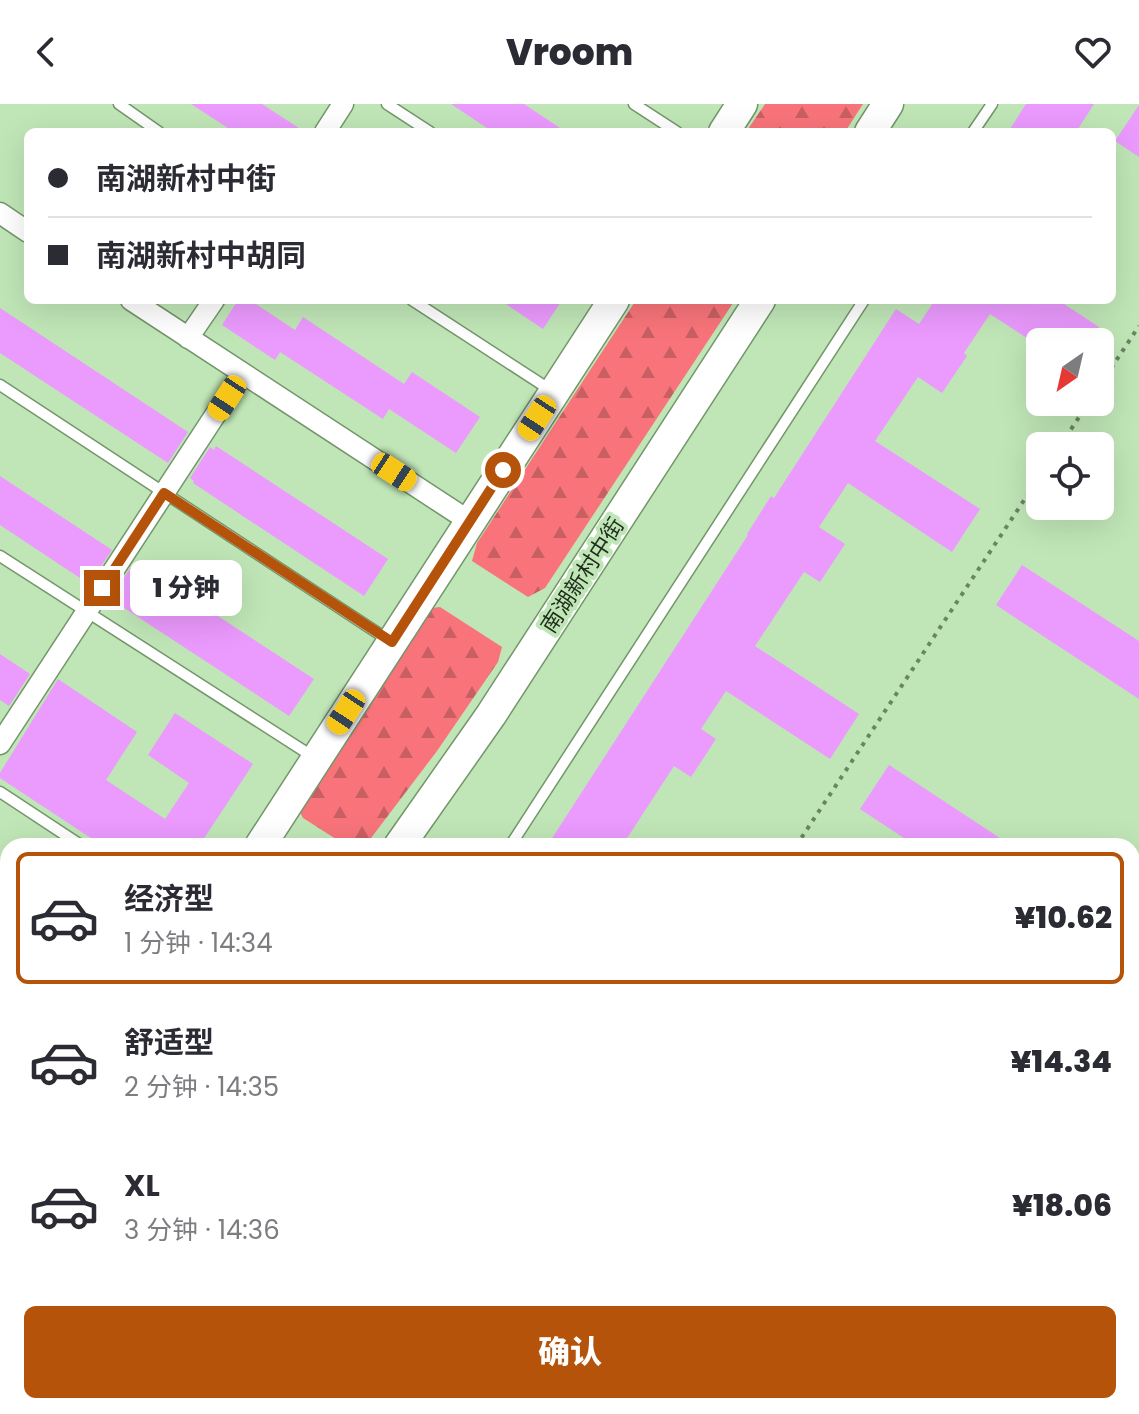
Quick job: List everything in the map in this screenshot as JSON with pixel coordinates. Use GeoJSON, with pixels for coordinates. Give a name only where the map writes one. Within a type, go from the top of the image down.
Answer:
{"type":"FeatureCollection","features":[{"type":"Feature","properties":{"kind":"street"},"geometry":{"type":"LineString","coordinates":[[328,128],[343,104]]}},
{"type":"Feature","properties":{"kind":"street"},"geometry":{"type":"LineString","coordinates":[[727,128],[742,104]]}},
{"type":"Feature","properties":{"kind":"street"},"geometry":{"type":"LineString","coordinates":[[873,128],[888,104]]}},
{"type":"Feature","properties":{"kind":"street"},"geometry":{"type":"LineString","coordinates":[[0,213],[24,229]]}},
{"type":"Feature","properties":{"kind":"street"},"geometry":{"type":"LineString","coordinates":[[137,304],[469,521]]}},
{"type":"Feature","properties":{"kind":"street"},"geometry":{"type":"LineString","coordinates":[[188,338],[211,304]]}},
{"type":"Feature","properties":{"kind":"street"},"geometry":{"type":"LineString","coordinates":[[265,838],[611,304]]}},
{"type":"Feature","properties":{"kind":"street","name":"南湖新村中街"},"geometry":{"type":"LineString","coordinates":[[406,838],[491,715],[757,304]]}},
{"type":"Feature","properties":{"kind":"street"},"geometry":{"type":"LineString","coordinates":[[0,742],[242,374]]}},
{"type":"Feature","properties":{"kind":"lane"},"geometry":{"type":"LineString","coordinates":[[119,104],[153,128]]}},
{"type":"Feature","properties":{"kind":"lane"},"geometry":{"type":"LineString","coordinates":[[387,104],[424,128]]}},
{"type":"Feature","properties":{"kind":"lane"},"geometry":{"type":"LineString","coordinates":[[634,104],[671,128]]}},
{"type":"Feature","properties":{"kind":"lane"},"geometry":{"type":"LineString","coordinates":[[976,128],[992,104]]}},
{"type":"Feature","properties":{"kind":"lane"},"geometry":{"type":"LineString","coordinates":[[418,304],[553,393]]}},
{"type":"Feature","properties":{"kind":"lane"},"geometry":{"type":"LineString","coordinates":[[515,838],[861,304]]}},
{"type":"Feature","properties":{"kind":"lane"},"geometry":{"type":"LineString","coordinates":[[0,385],[392,642]]}},
{"type":"Feature","properties":{"kind":"lane"},"geometry":{"type":"LineString","coordinates":[[0,556],[316,759]]}},
{"type":"Feature","properties":{"kind":"lane"},"geometry":{"type":"LineString","coordinates":[[0,792],[70,838]]}},
{"type":"Feature","properties":{"kind":"path"},"geometry":{"type":"LineString","coordinates":[[1114,364],[1139,326]]}},
{"type":"Feature","properties":{"kind":"path"},"geometry":{"type":"LineString","coordinates":[[801,838],[1026,497]]}},
{"type":"Feature","properties":{"kind":"green space"},"geometry":{"type":"Polygon","coordinates":[[[765,104],[863,104],[848,128],[749,128],[765,104]]]}},
{"type":"Feature","properties":{"kind":"green space"},"geometry":{"type":"Polygon","coordinates":[[[633,304],[732,304],[545,588],[528,597],[472,561],[477,543],[633,304]]]}},
{"type":"Feature","properties":{"kind":"green space"},"geometry":{"type":"Polygon","coordinates":[[[440,607],[502,647],[498,662],[437,751],[371,838],[334,838],[303,818],[300,812],[432,608],[440,607]]]}},
{"type":"Feature","properties":{"kind":"building"},"geometry":{"type":"Polygon","coordinates":[[[191,104],[262,104],[299,128],[228,128],[191,104]]]}},
{"type":"Feature","properties":{"kind":"building"},"geometry":{"type":"Polygon","coordinates":[[[451,104],[524,104],[560,128],[487,128],[451,104]]]}},
{"type":"Feature","properties":{"kind":"building"},"geometry":{"type":"Polygon","coordinates":[[[1026,104],[1094,104],[1079,128],[1011,128],[1026,104]]]}},
{"type":"Feature","properties":{"kind":"building"},"geometry":{"type":"Polygon","coordinates":[[[1139,105],[1139,157],[1116,140],[1139,105]]]}},
{"type":"Feature","properties":{"kind":"building"},"geometry":{"type":"Polygon","coordinates":[[[235,304],[256,304],[295,330],[303,317],[404,384],[412,372],[480,417],[456,453],[389,409],[383,419],[280,352],[275,360],[222,325],[235,304]]]}},
{"type":"Feature","properties":{"kind":"building"},"geometry":{"type":"Polygon","coordinates":[[[506,304],[559,304],[543,329],[506,304]]]}},
{"type":"Feature","properties":{"kind":"building"},"geometry":{"type":"Polygon","coordinates":[[[932,304],[1064,304],[1099,327],[1026,328],[1026,337],[990,314],[942,393],[918,377],[875,441],[980,509],[952,552],[848,483],[819,527],[845,544],[820,582],[804,572],[755,646],[859,714],[830,759],[726,691],[701,729],[716,739],[691,777],[674,766],[627,838],[552,838],[771,496],[774,498],[896,309],[919,324],[932,304]]]}},
{"type":"Feature","properties":{"kind":"building"},"geometry":{"type":"Polygon","coordinates":[[[0,308],[188,432],[168,463],[0,353],[0,308]]]}},
{"type":"Feature","properties":{"kind":"building"},"geometry":{"type":"Polygon","coordinates":[[[216,446],[388,559],[364,596],[193,483],[190,478],[210,447],[214,450],[216,446]]]}},
{"type":"Feature","properties":{"kind":"building"},"geometry":{"type":"Polygon","coordinates":[[[0,476],[112,550],[89,584],[0,525],[0,476]]]}},
{"type":"Feature","properties":{"kind":"building"},"geometry":{"type":"Polygon","coordinates":[[[137,563],[314,679],[289,716],[112,600],[133,564],[137,563]]]}},
{"type":"Feature","properties":{"kind":"building"},"geometry":{"type":"Polygon","coordinates":[[[1022,565],[1139,641],[1139,699],[996,605],[1022,565]]]}},
{"type":"Feature","properties":{"kind":"building"},"geometry":{"type":"Polygon","coordinates":[[[0,654],[30,674],[9,706],[0,700],[0,654]]]}},
{"type":"Feature","properties":{"kind":"building"},"geometry":{"type":"Polygon","coordinates":[[[58,679],[137,732],[106,780],[165,819],[189,783],[148,755],[175,713],[253,764],[204,838],[91,838],[0,778],[0,773],[58,679]]]}},
{"type":"Feature","properties":{"kind":"building"},"geometry":{"type":"Polygon","coordinates":[[[889,765],[1000,838],[904,838],[860,809],[889,765]]]}},
{"type":"Feature","properties":{"kind":"route"},"geometry":{"type":"LineString","coordinates":[[102,588],[164,493],[392,642],[503,470]]}}]}
